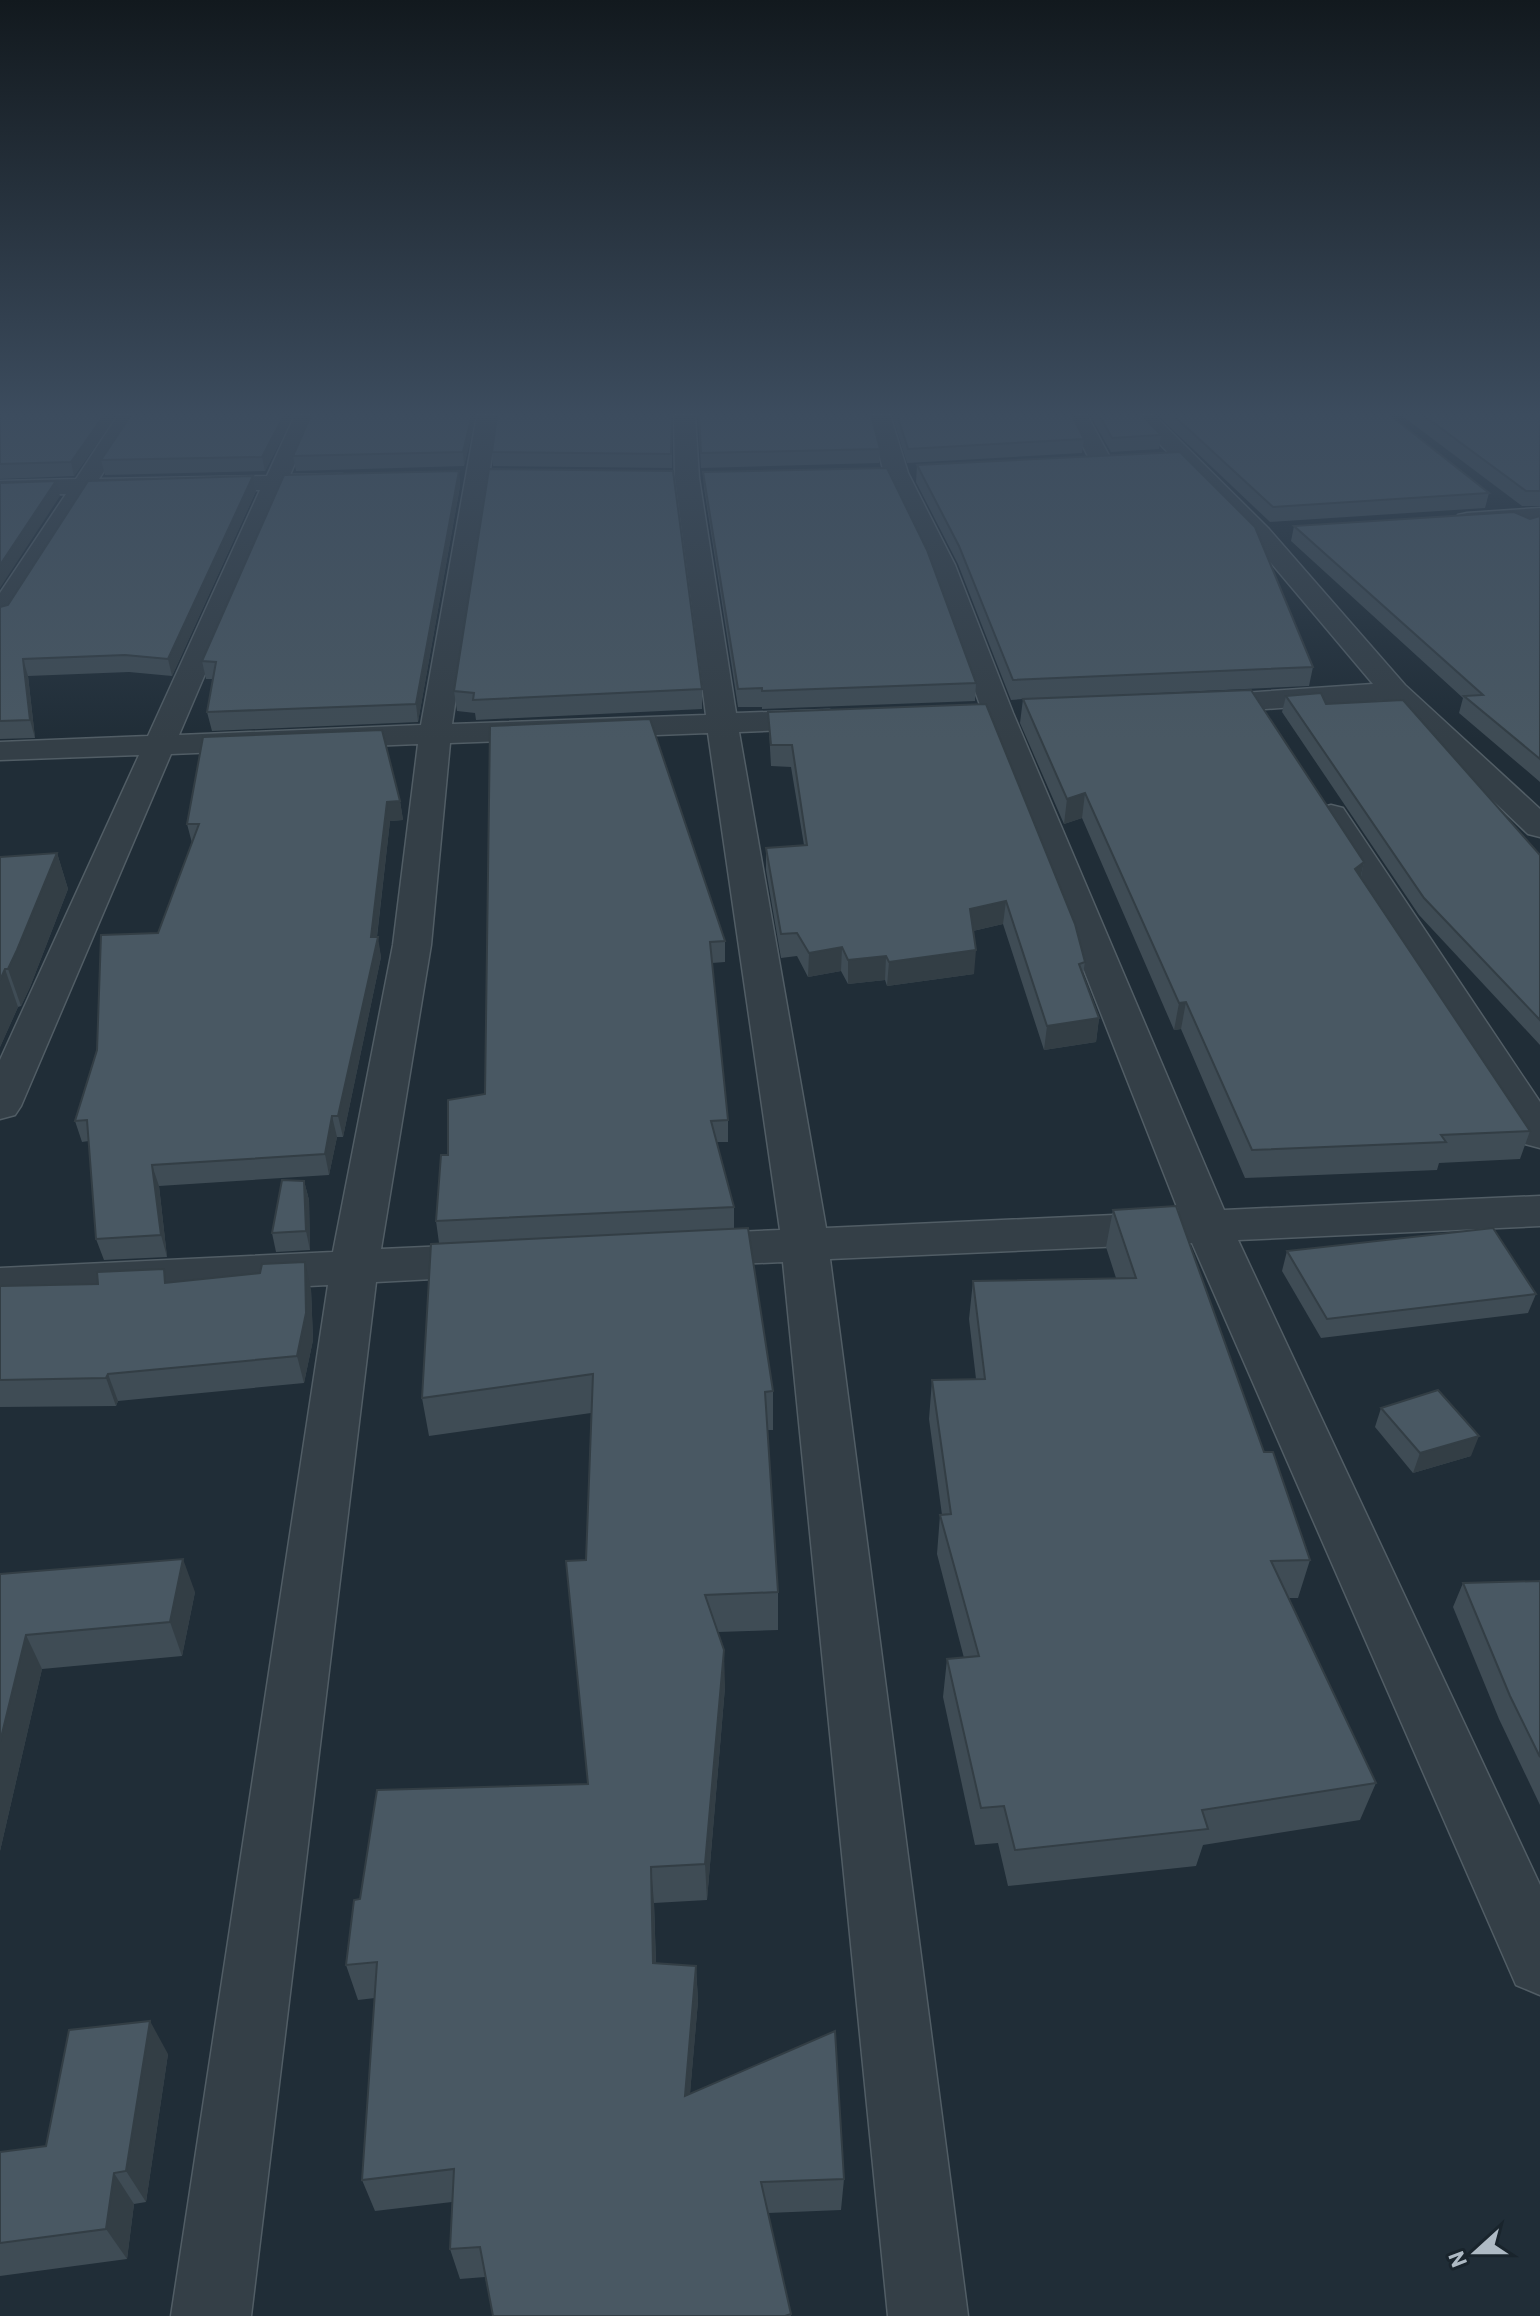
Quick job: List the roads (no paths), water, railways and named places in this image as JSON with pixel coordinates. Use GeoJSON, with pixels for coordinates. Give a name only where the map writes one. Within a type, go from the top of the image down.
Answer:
{"type":"FeatureCollection","features":[{"type":"Feature","properties":{"kind":"street"},"geometry":{"type":"LineString","coordinates":[[0,614],[58,523]]}},
{"type":"Feature","properties":{"kind":"street"},"geometry":{"type":"LineString","coordinates":[[0,1106],[257,523]]}},
{"type":"Feature","properties":{"kind":"street"},"geometry":{"type":"LineString","coordinates":[[211,2316],[354,1267],[412,945],[435,734],[469,523]]}},
{"type":"Feature","properties":{"kind":"street"},"geometry":{"type":"LineString","coordinates":[[693,523],[805,1244],[928,2316]]}},
{"type":"Feature","properties":{"kind":"street"},"geometry":{"type":"LineString","coordinates":[[921,523],[942,565],[998,713],[1207,1224],[1540,1961]]}},
{"type":"Feature","properties":{"kind":"street"},"geometry":{"type":"LineString","coordinates":[[1249,523],[1395,691],[1540,827]]}},
{"type":"Feature","properties":{"kind":"street"},"geometry":{"type":"LineString","coordinates":[[1259,533],[1290,531]]}},
{"type":"Feature","properties":{"kind":"street"},"geometry":{"type":"LineString","coordinates":[[1166,706],[1266,715],[1395,691]]}},
{"type":"Feature","properties":{"kind":"street"},"geometry":{"type":"LineString","coordinates":[[0,751],[860,718]]}},
{"type":"Feature","properties":{"kind":"street"},"geometry":{"type":"LineString","coordinates":[[1309,781],[1540,1134]]}},
{"type":"Feature","properties":{"kind":"street"},"geometry":{"type":"LineString","coordinates":[[649,1252],[1540,1211]]}},
{"type":"Feature","properties":{"kind":"street"},"geometry":{"type":"LineString","coordinates":[[0,1285],[540,1258]]}}]}
